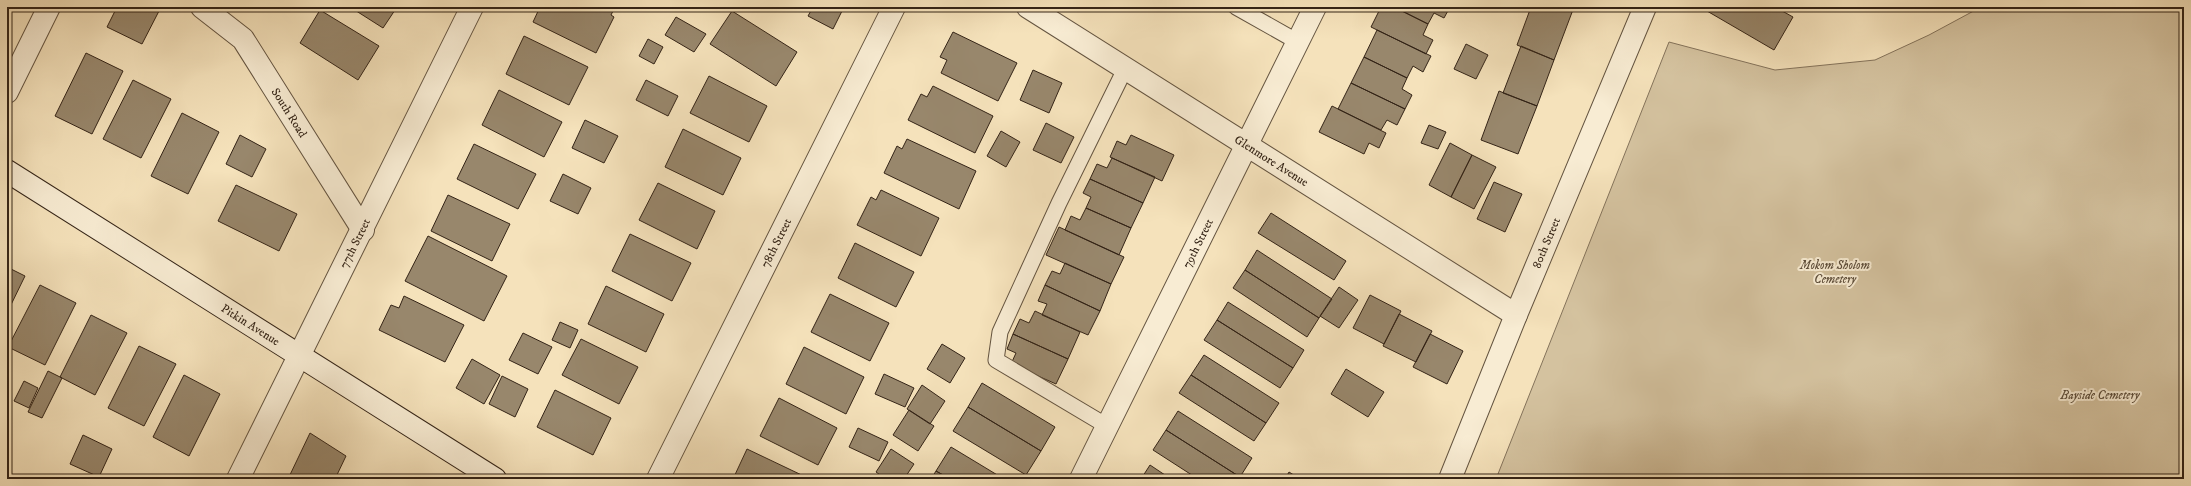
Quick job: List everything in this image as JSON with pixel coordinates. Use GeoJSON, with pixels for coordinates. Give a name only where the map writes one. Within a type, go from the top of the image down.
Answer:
{"type":"FeatureCollection","features":[{"type":"Feature","properties":{"kind":"street"},"geometry":{"type":"LineString","coordinates":[[7,92],[49,7]]}},
{"type":"Feature","properties":{"kind":"street","name":"South Road"},"geometry":{"type":"LineString","coordinates":[[202,7],[243,40],[363,230]]}},
{"type":"Feature","properties":{"kind":"street","name":"77th Street"},"geometry":{"type":"LineString","coordinates":[[238,479],[363,230],[472,7]]}},
{"type":"Feature","properties":{"kind":"street","name":"78th Street"},"geometry":{"type":"LineString","coordinates":[[658,479],[894,7]]}},
{"type":"Feature","properties":{"kind":"street","name":"Glenmore Avenue"},"geometry":{"type":"LineString","coordinates":[[1028,7],[1516,315]]}},
{"type":"Feature","properties":{"kind":"street","name":"79th Street"},"geometry":{"type":"LineString","coordinates":[[1081,479],[1315,7]]}},
{"type":"Feature","properties":{"kind":"street","name":"80th Street"},"geometry":{"type":"LineString","coordinates":[[1450,479],[1516,315],[1645,7]]}},
{"type":"Feature","properties":{"kind":"street","name":"Pitkin Avenue"},"geometry":{"type":"LineString","coordinates":[[7,171],[495,479]]}},
{"type":"Feature","properties":{"kind":"lane"},"geometry":{"type":"LineString","coordinates":[[1236,7],[1298,42]]}},
{"type":"Feature","properties":{"kind":"lane"},"geometry":{"type":"LineString","coordinates":[[1107,426],[996,360],[1000,332],[1059,203],[1125,69]]}},
{"type":"Feature","properties":{"kind":"green space","name":"Mokom Sholom Cemetery"},"geometry":{"type":"Polygon","coordinates":[[[1981,7],[2184,7],[2184,479],[1496,479],[1669,42],[1775,70],[1875,60],[1929,35],[1981,7]]]}},
{"type":"Feature","properties":{"kind":"building"},"geometry":{"type":"Polygon","coordinates":[[[117,7],[150,7],[159,11],[142,44],[107,27],[117,7]]]}},
{"type":"Feature","properties":{"kind":"building"},"geometry":{"type":"Polygon","coordinates":[[[350,7],[397,7],[383,28],[350,7]]]}},
{"type":"Feature","properties":{"kind":"building"},"geometry":{"type":"Polygon","coordinates":[[[540,7],[615,7],[611,15],[614,17],[596,53],[533,22],[540,7]]]}},
{"type":"Feature","properties":{"kind":"building"},"geometry":{"type":"Polygon","coordinates":[[[813,7],[844,7],[833,29],[808,16],[813,7]]]}},
{"type":"Feature","properties":{"kind":"building"},"geometry":{"type":"Polygon","coordinates":[[[1381,7],[1394,7],[1428,24],[1423,35],[1433,40],[1426,54],[1371,27],[1381,7]]]}},
{"type":"Feature","properties":{"kind":"building"},"geometry":{"type":"Polygon","coordinates":[[[1394,7],[1450,7],[1444,18],[1434,13],[1428,24],[1394,7]]]}},
{"type":"Feature","properties":{"kind":"building"},"geometry":{"type":"Polygon","coordinates":[[[1531,7],[1574,7],[1554,60],[1517,45],[1531,7]]]}},
{"type":"Feature","properties":{"kind":"building"},"geometry":{"type":"Polygon","coordinates":[[[1710,7],[1775,7],[1793,17],[1774,50],[1707,11],[1710,7]]]}},
{"type":"Feature","properties":{"kind":"building"},"geometry":{"type":"Polygon","coordinates":[[[320,10],[379,46],[358,80],[300,43],[320,10]]]}},
{"type":"Feature","properties":{"kind":"building"},"geometry":{"type":"Polygon","coordinates":[[[732,11],[797,52],[776,86],[710,44],[732,11]]]}},
{"type":"Feature","properties":{"kind":"building"},"geometry":{"type":"Polygon","coordinates":[[[676,17],[706,34],[694,52],[665,35],[676,17]]]}},
{"type":"Feature","properties":{"kind":"building"},"geometry":{"type":"Polygon","coordinates":[[[1377,30],[1431,56],[1423,72],[1413,66],[1407,78],[1364,57],[1377,30]]]}},
{"type":"Feature","properties":{"kind":"building"},"geometry":{"type":"Polygon","coordinates":[[[953,32],[1017,63],[998,101],[941,73],[947,60],[940,57],[953,32]]]}},
{"type":"Feature","properties":{"kind":"building"},"geometry":{"type":"Polygon","coordinates":[[[524,36],[588,67],[569,105],[506,74],[524,36]]]}},
{"type":"Feature","properties":{"kind":"building"},"geometry":{"type":"Polygon","coordinates":[[[648,39],[663,47],[654,64],[639,56],[648,39]]]}},
{"type":"Feature","properties":{"kind":"building"},"geometry":{"type":"Polygon","coordinates":[[[1466,44],[1488,55],[1476,79],[1454,69],[1466,44]]]}},
{"type":"Feature","properties":{"kind":"building"},"geometry":{"type":"Polygon","coordinates":[[[1521,46],[1554,60],[1537,106],[1503,93],[1521,46]]]}},
{"type":"Feature","properties":{"kind":"building"},"geometry":{"type":"Polygon","coordinates":[[[86,53],[123,71],[92,134],[55,116],[86,53]]]}},
{"type":"Feature","properties":{"kind":"building"},"geometry":{"type":"Polygon","coordinates":[[[1364,57],[1407,78],[1402,89],[1412,95],[1405,109],[1351,83],[1364,57]]]}},
{"type":"Feature","properties":{"kind":"building"},"geometry":{"type":"Polygon","coordinates":[[[1033,70],[1062,83],[1049,113],[1020,100],[1033,70]]]}},
{"type":"Feature","properties":{"kind":"building"},"geometry":{"type":"Polygon","coordinates":[[[709,76],[767,106],[749,142],[690,113],[709,76]]]}},
{"type":"Feature","properties":{"kind":"building"},"geometry":{"type":"Polygon","coordinates":[[[133,80],[171,99],[141,158],[103,139],[133,80]]]}},
{"type":"Feature","properties":{"kind":"building"},"geometry":{"type":"Polygon","coordinates":[[[646,80],[678,96],[668,116],[636,100],[646,80]]]}},
{"type":"Feature","properties":{"kind":"building"},"geometry":{"type":"Polygon","coordinates":[[[1351,83],[1405,109],[1397,125],[1387,120],[1381,130],[1338,109],[1351,83]]]}},
{"type":"Feature","properties":{"kind":"building"},"geometry":{"type":"Polygon","coordinates":[[[933,86],[993,116],[975,153],[908,120],[921,94],[927,97],[933,86]]]}},
{"type":"Feature","properties":{"kind":"building"},"geometry":{"type":"Polygon","coordinates":[[[499,90],[562,122],[544,157],[482,125],[499,90]]]}},
{"type":"Feature","properties":{"kind":"building"},"geometry":{"type":"Polygon","coordinates":[[[1499,91],[1537,106],[1518,154],[1481,140],[1499,91]]]}},
{"type":"Feature","properties":{"kind":"building"},"geometry":{"type":"Polygon","coordinates":[[[1332,106],[1386,133],[1379,148],[1369,143],[1364,154],[1319,132],[1332,106]]]}},
{"type":"Feature","properties":{"kind":"building"},"geometry":{"type":"Polygon","coordinates":[[[182,113],[219,132],[188,194],[151,176],[182,113]]]}},
{"type":"Feature","properties":{"kind":"building"},"geometry":{"type":"Polygon","coordinates":[[[585,120],[618,136],[604,163],[572,148],[585,120]]]}},
{"type":"Feature","properties":{"kind":"building"},"geometry":{"type":"Polygon","coordinates":[[[1046,123],[1074,137],[1061,163],[1033,150],[1046,123]]]}},
{"type":"Feature","properties":{"kind":"building"},"geometry":{"type":"Polygon","coordinates":[[[1429,125],[1446,132],[1438,149],[1421,143],[1429,125]]]}},
{"type":"Feature","properties":{"kind":"building"},"geometry":{"type":"Polygon","coordinates":[[[683,129],[741,158],[723,195],[665,167],[683,129]]]}},
{"type":"Feature","properties":{"kind":"building"},"geometry":{"type":"Polygon","coordinates":[[[1001,131],[1020,142],[1006,167],[987,156],[1001,131]]]}},
{"type":"Feature","properties":{"kind":"building"},"geometry":{"type":"Polygon","coordinates":[[[240,135],[266,149],[252,177],[226,164],[240,135]]]}},
{"type":"Feature","properties":{"kind":"building"},"geometry":{"type":"Polygon","coordinates":[[[1131,135],[1174,155],[1162,181],[1110,157],[1117,141],[1126,145],[1131,135]]]}},
{"type":"Feature","properties":{"kind":"building"},"geometry":{"type":"Polygon","coordinates":[[[907,139],[976,171],[959,209],[884,173],[897,146],[902,149],[907,139]]]}},
{"type":"Feature","properties":{"kind":"building"},"geometry":{"type":"Polygon","coordinates":[[[1450,143],[1472,155],[1451,197],[1429,185],[1450,143]]]}},
{"type":"Feature","properties":{"kind":"building"},"geometry":{"type":"Polygon","coordinates":[[[474,144],[536,174],[518,209],[457,179],[474,144]]]}},
{"type":"Feature","properties":{"kind":"building"},"geometry":{"type":"Polygon","coordinates":[[[1472,155],[1496,167],[1474,209],[1451,197],[1472,155]]]}},
{"type":"Feature","properties":{"kind":"building"},"geometry":{"type":"Polygon","coordinates":[[[1112,158],[1155,177],[1143,203],[1090,179],[1097,164],[1107,168],[1112,158]]]}},
{"type":"Feature","properties":{"kind":"building"},"geometry":{"type":"Polygon","coordinates":[[[563,174],[591,188],[578,214],[550,201],[563,174]]]}},
{"type":"Feature","properties":{"kind":"building"},"geometry":{"type":"Polygon","coordinates":[[[1090,179],[1143,203],[1131,228],[1086,208],[1091,197],[1083,193],[1090,179]]]}},
{"type":"Feature","properties":{"kind":"building"},"geometry":{"type":"Polygon","coordinates":[[[1494,182],[1522,194],[1505,232],[1477,219],[1494,182]]]}},
{"type":"Feature","properties":{"kind":"building"},"geometry":{"type":"Polygon","coordinates":[[[658,183],[715,211],[697,249],[639,220],[658,183]]]}},
{"type":"Feature","properties":{"kind":"building"},"geometry":{"type":"Polygon","coordinates":[[[236,185],[297,214],[279,251],[218,221],[236,185]]]}},
{"type":"Feature","properties":{"kind":"building"},"geometry":{"type":"Polygon","coordinates":[[[881,190],[939,218],[921,256],[857,225],[871,197],[876,200],[881,190]]]}},
{"type":"Feature","properties":{"kind":"building"},"geometry":{"type":"Polygon","coordinates":[[[448,195],[510,224],[492,261],[431,231],[448,195]]]}},
{"type":"Feature","properties":{"kind":"building"},"geometry":{"type":"Polygon","coordinates":[[[1086,208],[1131,228],[1119,255],[1065,230],[1071,216],[1080,220],[1086,208]]]}},
{"type":"Feature","properties":{"kind":"building"},"geometry":{"type":"Polygon","coordinates":[[[1271,213],[1346,261],[1334,280],[1258,233],[1271,213]]]}},
{"type":"Feature","properties":{"kind":"building"},"geometry":{"type":"Polygon","coordinates":[[[1059,227],[1124,257],[1111,284],[1046,255],[1059,227]]]}},
{"type":"Feature","properties":{"kind":"building"},"geometry":{"type":"Polygon","coordinates":[[[630,234],[691,263],[672,301],[612,271],[630,234]]]}},
{"type":"Feature","properties":{"kind":"building"},"geometry":{"type":"Polygon","coordinates":[[[428,236],[507,276],[484,321],[405,281],[428,236]]]}},
{"type":"Feature","properties":{"kind":"building"},"geometry":{"type":"Polygon","coordinates":[[[855,243],[914,272],[896,307],[838,278],[855,243]]]}},
{"type":"Feature","properties":{"kind":"building"},"geometry":{"type":"Polygon","coordinates":[[[1257,250],[1332,299],[1319,318],[1245,270],[1257,250]]]}},
{"type":"Feature","properties":{"kind":"building"},"geometry":{"type":"Polygon","coordinates":[[[1065,263],[1111,284],[1100,311],[1045,285],[1052,271],[1060,274],[1065,263]]]}},
{"type":"Feature","properties":{"kind":"building"},"geometry":{"type":"Polygon","coordinates":[[[7,267],[25,276],[7,313],[7,267]]]}},
{"type":"Feature","properties":{"kind":"building"},"geometry":{"type":"Polygon","coordinates":[[[1245,270],[1319,318],[1307,337],[1233,288],[1245,270]]]}},
{"type":"Feature","properties":{"kind":"building"},"geometry":{"type":"Polygon","coordinates":[[[40,285],[76,303],[45,365],[8,347],[40,285]]]}},
{"type":"Feature","properties":{"kind":"building"},"geometry":{"type":"Polygon","coordinates":[[[1045,285],[1100,311],[1088,335],[1042,315],[1047,304],[1038,301],[1045,285]]]}},
{"type":"Feature","properties":{"kind":"building"},"geometry":{"type":"Polygon","coordinates":[[[606,286],[664,314],[646,352],[588,324],[606,286]]]}},
{"type":"Feature","properties":{"kind":"building"},"geometry":{"type":"Polygon","coordinates":[[[1339,287],[1358,300],[1339,328],[1320,316],[1339,287]]]}},
{"type":"Feature","properties":{"kind":"building"},"geometry":{"type":"Polygon","coordinates":[[[830,294],[889,323],[870,361],[811,332],[830,294]]]}},
{"type":"Feature","properties":{"kind":"building"},"geometry":{"type":"Polygon","coordinates":[[[1370,295],[1401,311],[1384,344],[1353,328],[1370,295]]]}},
{"type":"Feature","properties":{"kind":"building"},"geometry":{"type":"Polygon","coordinates":[[[404,296],[464,325],[445,362],[379,330],[391,305],[399,308],[404,296]]]}},
{"type":"Feature","properties":{"kind":"building"},"geometry":{"type":"Polygon","coordinates":[[[1228,302],[1304,350],[1293,368],[1217,320],[1228,302]]]}},
{"type":"Feature","properties":{"kind":"building"},"geometry":{"type":"Polygon","coordinates":[[[1035,311],[1080,332],[1068,359],[1013,334],[1020,319],[1029,323],[1035,311]]]}},
{"type":"Feature","properties":{"kind":"building"},"geometry":{"type":"Polygon","coordinates":[[[1399,314],[1432,331],[1416,362],[1383,346],[1399,314]]]}},
{"type":"Feature","properties":{"kind":"building"},"geometry":{"type":"Polygon","coordinates":[[[91,315],[127,333],[95,395],[60,377],[91,315]]]}},
{"type":"Feature","properties":{"kind":"building"},"geometry":{"type":"Polygon","coordinates":[[[1217,320],[1293,368],[1280,388],[1204,340],[1217,320]]]}},
{"type":"Feature","properties":{"kind":"building"},"geometry":{"type":"Polygon","coordinates":[[[560,322],[578,330],[570,348],[552,340],[560,322]]]}},
{"type":"Feature","properties":{"kind":"building"},"geometry":{"type":"Polygon","coordinates":[[[523,333],[552,347],[538,374],[509,360],[523,333]]]}},
{"type":"Feature","properties":{"kind":"building"},"geometry":{"type":"Polygon","coordinates":[[[1013,334],[1068,359],[1056,384],[1011,364],[1016,353],[1007,349],[1013,334]]]}},
{"type":"Feature","properties":{"kind":"building"},"geometry":{"type":"Polygon","coordinates":[[[1430,334],[1463,351],[1447,384],[1413,367],[1430,334]]]}},
{"type":"Feature","properties":{"kind":"building"},"geometry":{"type":"Polygon","coordinates":[[[581,339],[638,367],[619,404],[562,375],[581,339]]]}},
{"type":"Feature","properties":{"kind":"building"},"geometry":{"type":"Polygon","coordinates":[[[942,344],[965,358],[950,383],[927,369],[942,344]]]}},
{"type":"Feature","properties":{"kind":"building"},"geometry":{"type":"Polygon","coordinates":[[[139,346],[176,364],[144,426],[108,408],[139,346]]]}},
{"type":"Feature","properties":{"kind":"building"},"geometry":{"type":"Polygon","coordinates":[[[804,347],[864,377],[846,414],[786,384],[804,347]]]}},
{"type":"Feature","properties":{"kind":"building"},"geometry":{"type":"Polygon","coordinates":[[[1204,355],[1279,403],[1266,423],[1191,375],[1204,355]]]}},
{"type":"Feature","properties":{"kind":"building"},"geometry":{"type":"Polygon","coordinates":[[[472,359],[500,375],[484,404],[456,388],[472,359]]]}},
{"type":"Feature","properties":{"kind":"building"},"geometry":{"type":"Polygon","coordinates":[[[1346,369],[1384,392],[1368,417],[1331,394],[1346,369]]]}},
{"type":"Feature","properties":{"kind":"building"},"geometry":{"type":"Polygon","coordinates":[[[48,371],[62,378],[42,418],[28,412],[48,371]]]}},
{"type":"Feature","properties":{"kind":"building"},"geometry":{"type":"Polygon","coordinates":[[[884,374],[914,388],[905,407],[875,394],[884,374]]]}},
{"type":"Feature","properties":{"kind":"building"},"geometry":{"type":"Polygon","coordinates":[[[184,375],[220,394],[189,456],[153,437],[184,375]]]}},
{"type":"Feature","properties":{"kind":"building"},"geometry":{"type":"Polygon","coordinates":[[[1191,375],[1266,423],[1254,441],[1179,393],[1191,375]]]}},
{"type":"Feature","properties":{"kind":"building"},"geometry":{"type":"Polygon","coordinates":[[[502,376],[528,389],[515,417],[489,404],[502,376]]]}},
{"type":"Feature","properties":{"kind":"building"},"geometry":{"type":"Polygon","coordinates":[[[24,381],[38,388],[29,408],[14,401],[24,381]]]}},
{"type":"Feature","properties":{"kind":"building"},"geometry":{"type":"Polygon","coordinates":[[[982,383],[1055,427],[1041,451],[968,407],[982,383]]]}},
{"type":"Feature","properties":{"kind":"building"},"geometry":{"type":"Polygon","coordinates":[[[922,385],[945,401],[930,424],[907,409],[922,385]]]}},
{"type":"Feature","properties":{"kind":"building"},"geometry":{"type":"Polygon","coordinates":[[[555,390],[611,418],[593,455],[537,427],[555,390]]]}},
{"type":"Feature","properties":{"kind":"building"},"geometry":{"type":"Polygon","coordinates":[[[779,398],[837,428],[818,465],[760,436],[779,398]]]}},
{"type":"Feature","properties":{"kind":"building"},"geometry":{"type":"Polygon","coordinates":[[[968,407],[1041,451],[1026,475],[953,431],[968,407]]]}},
{"type":"Feature","properties":{"kind":"building"},"geometry":{"type":"Polygon","coordinates":[[[909,410],[934,426],[918,451],[893,435],[909,410]]]}},
{"type":"Feature","properties":{"kind":"building"},"geometry":{"type":"Polygon","coordinates":[[[1178,411],[1252,458],[1240,477],[1166,430],[1178,411]]]}},
{"type":"Feature","properties":{"kind":"building"},"geometry":{"type":"Polygon","coordinates":[[[858,428],[888,442],[879,461],[849,447],[858,428]]]}},
{"type":"Feature","properties":{"kind":"building"},"geometry":{"type":"Polygon","coordinates":[[[1166,430],[1240,477],[1239,479],[1198,479],[1153,450],[1166,430]]]}},
{"type":"Feature","properties":{"kind":"building"},"geometry":{"type":"Polygon","coordinates":[[[310,433],[346,456],[335,479],[288,479],[310,433]]]}},
{"type":"Feature","properties":{"kind":"building"},"geometry":{"type":"Polygon","coordinates":[[[83,435],[112,449],[99,477],[70,464],[83,435]]]}},
{"type":"Feature","properties":{"kind":"building"},"geometry":{"type":"Polygon","coordinates":[[[951,447],[1004,479],[950,479],[936,471],[951,447]]]}},
{"type":"Feature","properties":{"kind":"building"},"geometry":{"type":"Polygon","coordinates":[[[747,449],[810,479],[733,479],[747,449]]]}},
{"type":"Feature","properties":{"kind":"building"},"geometry":{"type":"Polygon","coordinates":[[[891,449],[914,464],[904,479],[886,479],[876,472],[891,449]]]}},
{"type":"Feature","properties":{"kind":"building"},"geometry":{"type":"Polygon","coordinates":[[[1150,465],[1171,479],[1141,479],[1150,465]]]}},
{"type":"Feature","properties":{"kind":"building"},"geometry":{"type":"Polygon","coordinates":[[[936,471],[950,479],[931,479],[936,471]]]}},
{"type":"Feature","properties":{"kind":"building"},"geometry":{"type":"Polygon","coordinates":[[[1289,472],[1300,479],[1285,479],[1289,472]]]}},
{"type":"Feature","properties":{"kind":"park label","name":"Bayside Cemetery"},"geometry":{"type":"Point","coordinates":[2100,395]}}]}
